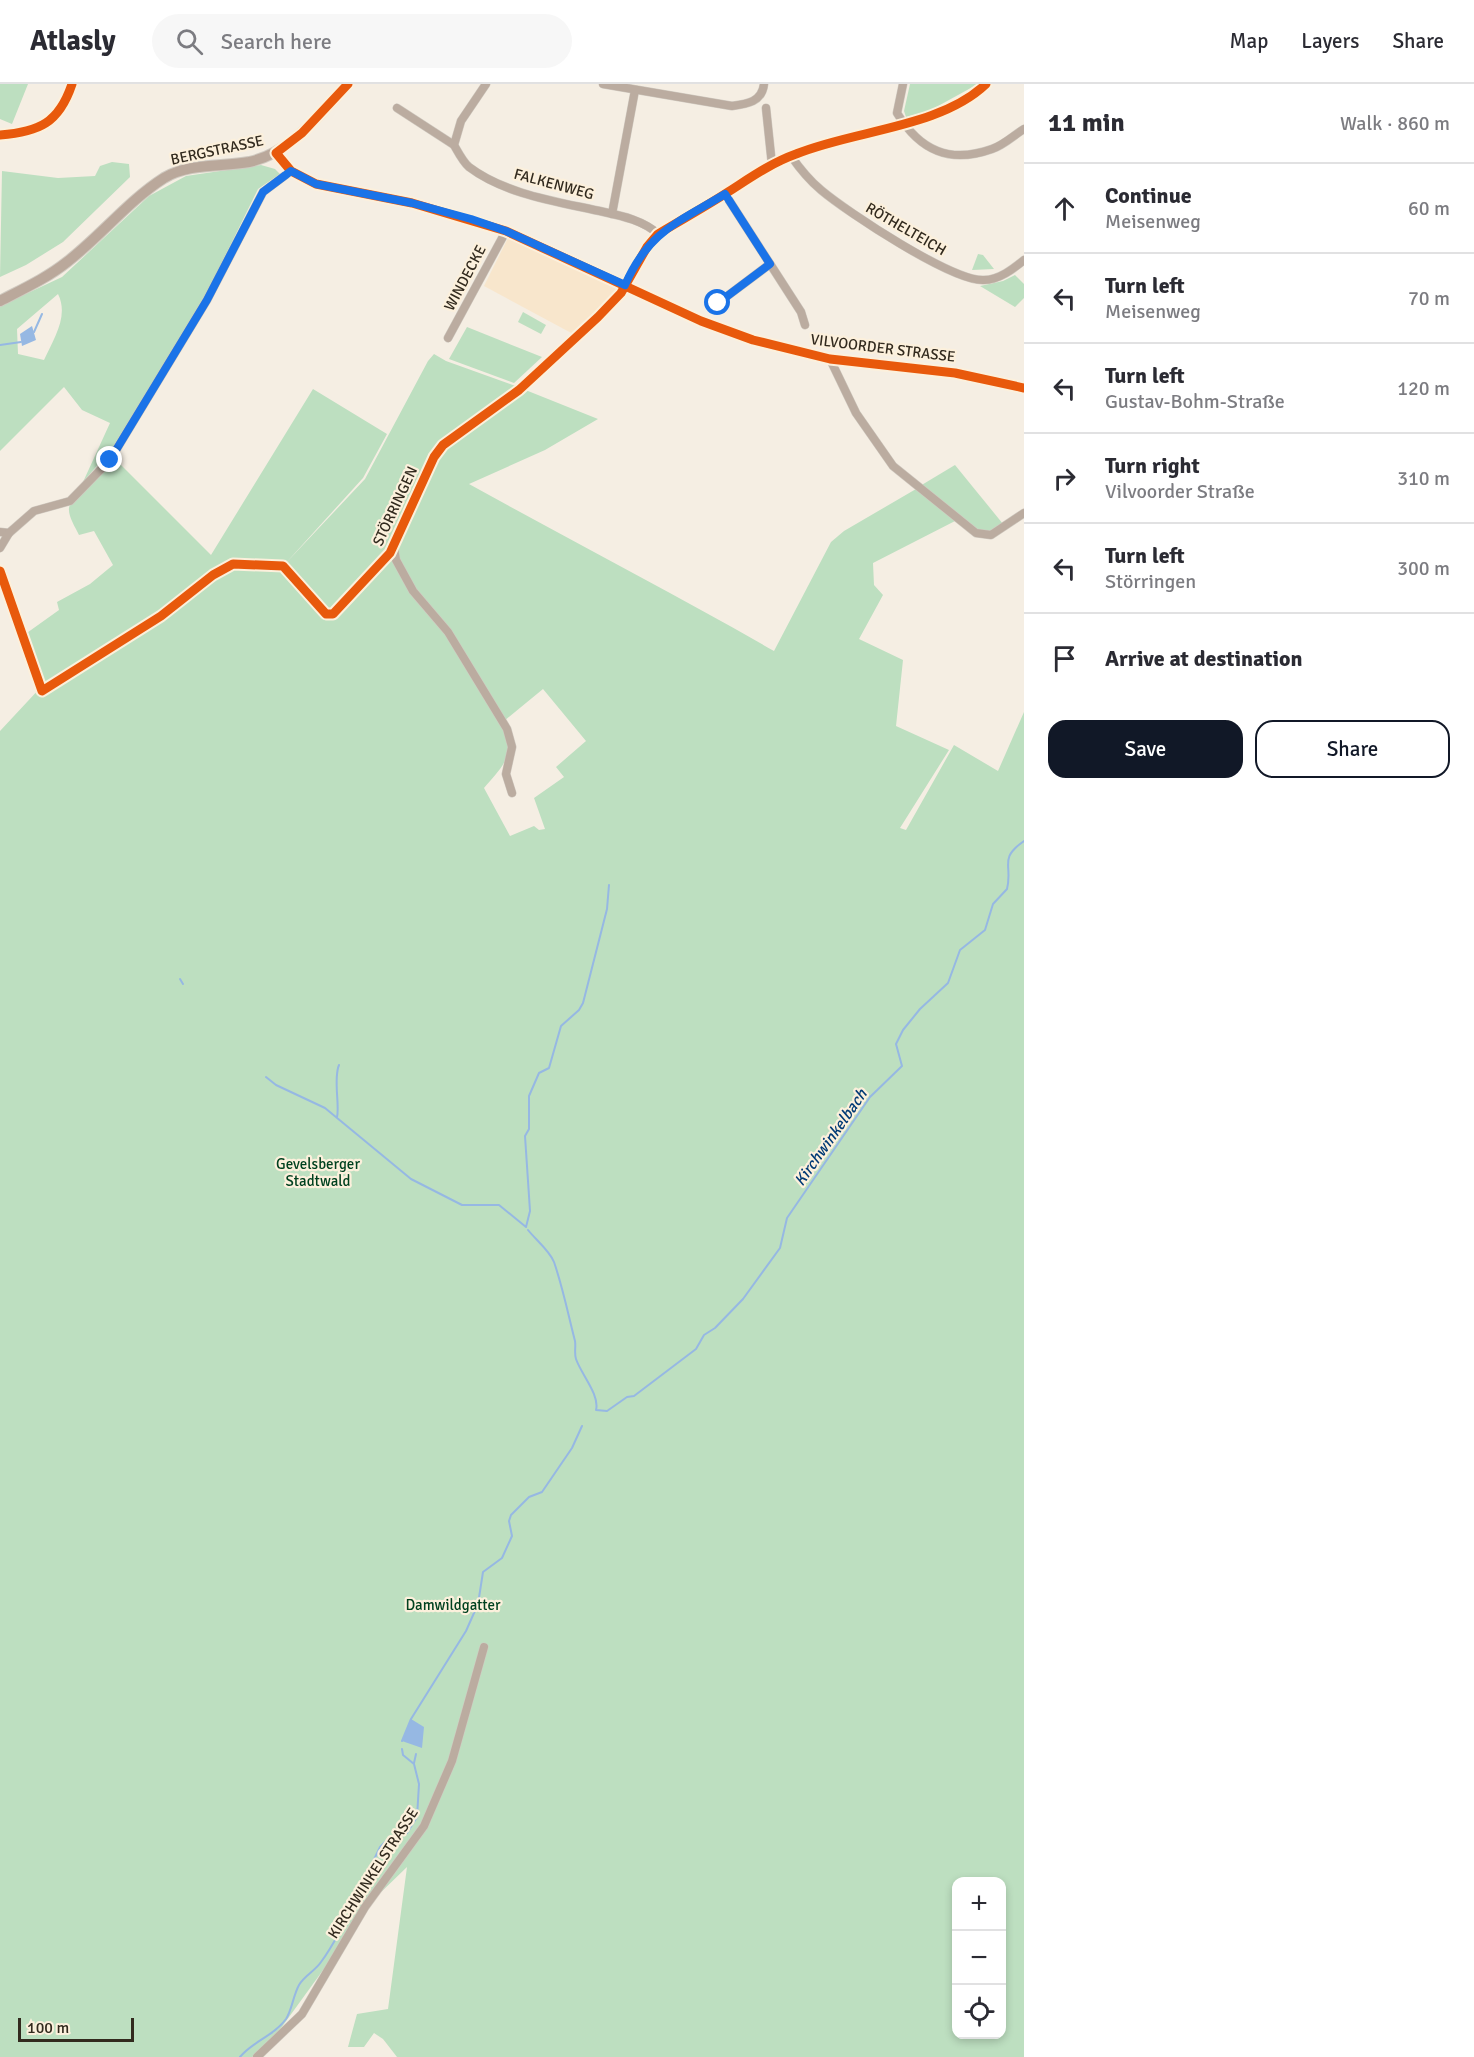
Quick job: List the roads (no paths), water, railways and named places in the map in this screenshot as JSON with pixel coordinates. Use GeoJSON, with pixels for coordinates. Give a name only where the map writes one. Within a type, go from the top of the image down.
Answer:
{"type":"FeatureCollection","features":[{"type":"Feature","properties":{"kind":"street"},"geometry":{"type":"LineString","coordinates":[[46,125],[66,102],[72,84]]}},
{"type":"Feature","properties":{"kind":"street","name":"BERGSTRASSE"},"geometry":{"type":"LineString","coordinates":[[0,301],[66,263],[146,190],[166,177],[196,167],[250,161],[276,153],[302,133],[348,84]]}},
{"type":"Feature","properties":{"kind":"street"},"geometry":{"type":"LineString","coordinates":[[454,145],[461,121],[486,84]]}},
{"type":"Feature","properties":{"kind":"street"},"geometry":{"type":"LineString","coordinates":[[603,84],[732,106],[752,103],[763,87]]}},
{"type":"Feature","properties":{"kind":"street"},"geometry":{"type":"LineString","coordinates":[[903,84],[897,113],[903,123],[923,144],[942,155],[965,156],[994,149],[1022,132]]}},
{"type":"Feature","properties":{"kind":"street"},"geometry":{"type":"LineString","coordinates":[[658,234],[772,165],[791,156],[834,141],[930,116],[975,95],[986,84]]}},
{"type":"Feature","properties":{"kind":"street"},"geometry":{"type":"LineString","coordinates":[[612,214],[635,90]]}},
{"type":"Feature","properties":{"kind":"street","name":"FALKENWEG"},"geometry":{"type":"LineString","coordinates":[[397,108],[454,145],[467,166],[484,177],[534,196],[649,225],[658,234]]}},
{"type":"Feature","properties":{"kind":"street"},"geometry":{"type":"LineString","coordinates":[[766,108],[772,165]]}},
{"type":"Feature","properties":{"kind":"street","name":"VILVOORDER STRASSE"},"geometry":{"type":"LineString","coordinates":[[276,153],[291,171],[316,184],[412,203],[506,231],[734,334],[830,359],[955,372],[1024,388]]}},
{"type":"Feature","properties":{"kind":"street","name":"RÖTHELTEICH"},"geometry":{"type":"LineString","coordinates":[[791,156],[802,172],[851,213],[957,274],[969,279],[985,280],[1010,271],[1024,260]]}},
{"type":"Feature","properties":{"kind":"street"},"geometry":{"type":"LineString","coordinates":[[0,548],[9,533],[34,511],[70,501],[110,460],[207,300],[263,192],[291,171]]}},
{"type":"Feature","properties":{"kind":"street"},"geometry":{"type":"LineString","coordinates":[[725,194],[801,312],[805,325]]}},
{"type":"Feature","properties":{"kind":"street","name":"WINDECKE"},"geometry":{"type":"LineString","coordinates":[[448,338],[506,231]]}},
{"type":"Feature","properties":{"kind":"street","name":"STÖRRINGEN"},"geometry":{"type":"LineString","coordinates":[[0,571],[42,691],[161,616],[213,575],[234,564],[283,566],[326,614],[333,614],[394,547],[434,457],[443,445],[519,390],[598,316],[625,285],[646,247],[658,234]]}},
{"type":"Feature","properties":{"kind":"street"},"geometry":{"type":"LineString","coordinates":[[718,303],[770,264]]}},
{"type":"Feature","properties":{"kind":"street"},"geometry":{"type":"LineString","coordinates":[[830,359],[856,413],[893,466],[976,534],[991,535],[1024,513]]}},
{"type":"Feature","properties":{"kind":"street"},"geometry":{"type":"LineString","coordinates":[[0,532],[9,533]]}},
{"type":"Feature","properties":{"kind":"street"},"geometry":{"type":"LineString","coordinates":[[394,547],[396,560],[413,591],[448,632],[507,729],[512,747],[506,774],[512,793]]}},
{"type":"Feature","properties":{"kind":"street","name":"KIRCHWINKELSTRASSE"},"geometry":{"type":"LineString","coordinates":[[257,2057],[302,2014],[365,1905],[423,1826],[452,1761],[484,1647]]}},
{"type":"Feature","properties":{"kind":"water"},"geometry":{"type":"Polygon","coordinates":[[[32,326],[36,340],[22,346],[20,334],[32,326]]]}},
{"type":"Feature","properties":{"kind":"water"},"geometry":{"type":"Polygon","coordinates":[[[411,1719],[424,1727],[422,1748],[402,1741],[411,1719]]]}},
{"type":"Feature","properties":{"kind":"waterway"},"geometry":{"type":"LineString","coordinates":[[34,332],[42,314]]}},
{"type":"Feature","properties":{"kind":"waterway"},"geometry":{"type":"LineString","coordinates":[[0,345],[21,342]]}},
{"type":"Feature","properties":{"kind":"waterway","name":"Kirchwinkelbach"},"geometry":{"type":"LineString","coordinates":[[528,1230],[546,1249],[554,1262],[575,1341],[578,1365],[593,1391],[596,1410],[607,1411],[627,1397],[634,1396],[696,1349],[704,1335],[715,1328],[743,1299],[780,1248],[787,1218],[870,1097],[902,1066],[896,1044],[903,1030],[920,1009],[948,983],[960,950],[985,930],[993,904],[1007,889],[1008,863],[1011,853],[1024,841]]}},
{"type":"Feature","properties":{"kind":"waterway"},"geometry":{"type":"LineString","coordinates":[[266,1077],[276,1085],[325,1108],[411,1179],[462,1205],[499,1205],[526,1227],[530,1211],[525,1136],[529,1129],[529,1096],[539,1073],[549,1068],[561,1026],[579,1010],[583,1003],[607,909],[609,885]]}},
{"type":"Feature","properties":{"kind":"waterway"},"geometry":{"type":"LineString","coordinates":[[180,979],[183,984]]}},
{"type":"Feature","properties":{"kind":"waterway"},"geometry":{"type":"LineString","coordinates":[[337,1117],[339,1065]]}},
{"type":"Feature","properties":{"kind":"waterway","name":"Kirchwinkelbach"},"geometry":{"type":"LineString","coordinates":[[402,1741],[411,1719],[466,1631],[478,1604],[483,1572],[502,1558],[512,1536],[509,1521],[511,1515],[529,1497],[542,1492],[572,1448],[582,1426]]}},
{"type":"Feature","properties":{"kind":"waterway","name":"Kirchwinkelbach"},"geometry":{"type":"LineString","coordinates":[[240,2057],[245,2051],[276,2030],[286,2019],[299,1985],[321,1962],[355,1906],[369,1889],[368,1872],[380,1847],[387,1840],[407,1833],[417,1817],[419,1784],[414,1764],[403,1755],[402,1749]]}},
{"type":"Feature","properties":{"kind":"waterway"},"geometry":{"type":"LineString","coordinates":[[414,1763],[416,1754]]}},
{"type":"Feature","properties":{"kind":"park label","name":"Gevelsberger Stadtwald"},"geometry":{"type":"Point","coordinates":[318,1172]}},
{"type":"Feature","properties":{"kind":"park label","name":"Damwildgatter"},"geometry":{"type":"Point","coordinates":[453,1605]}}]}
